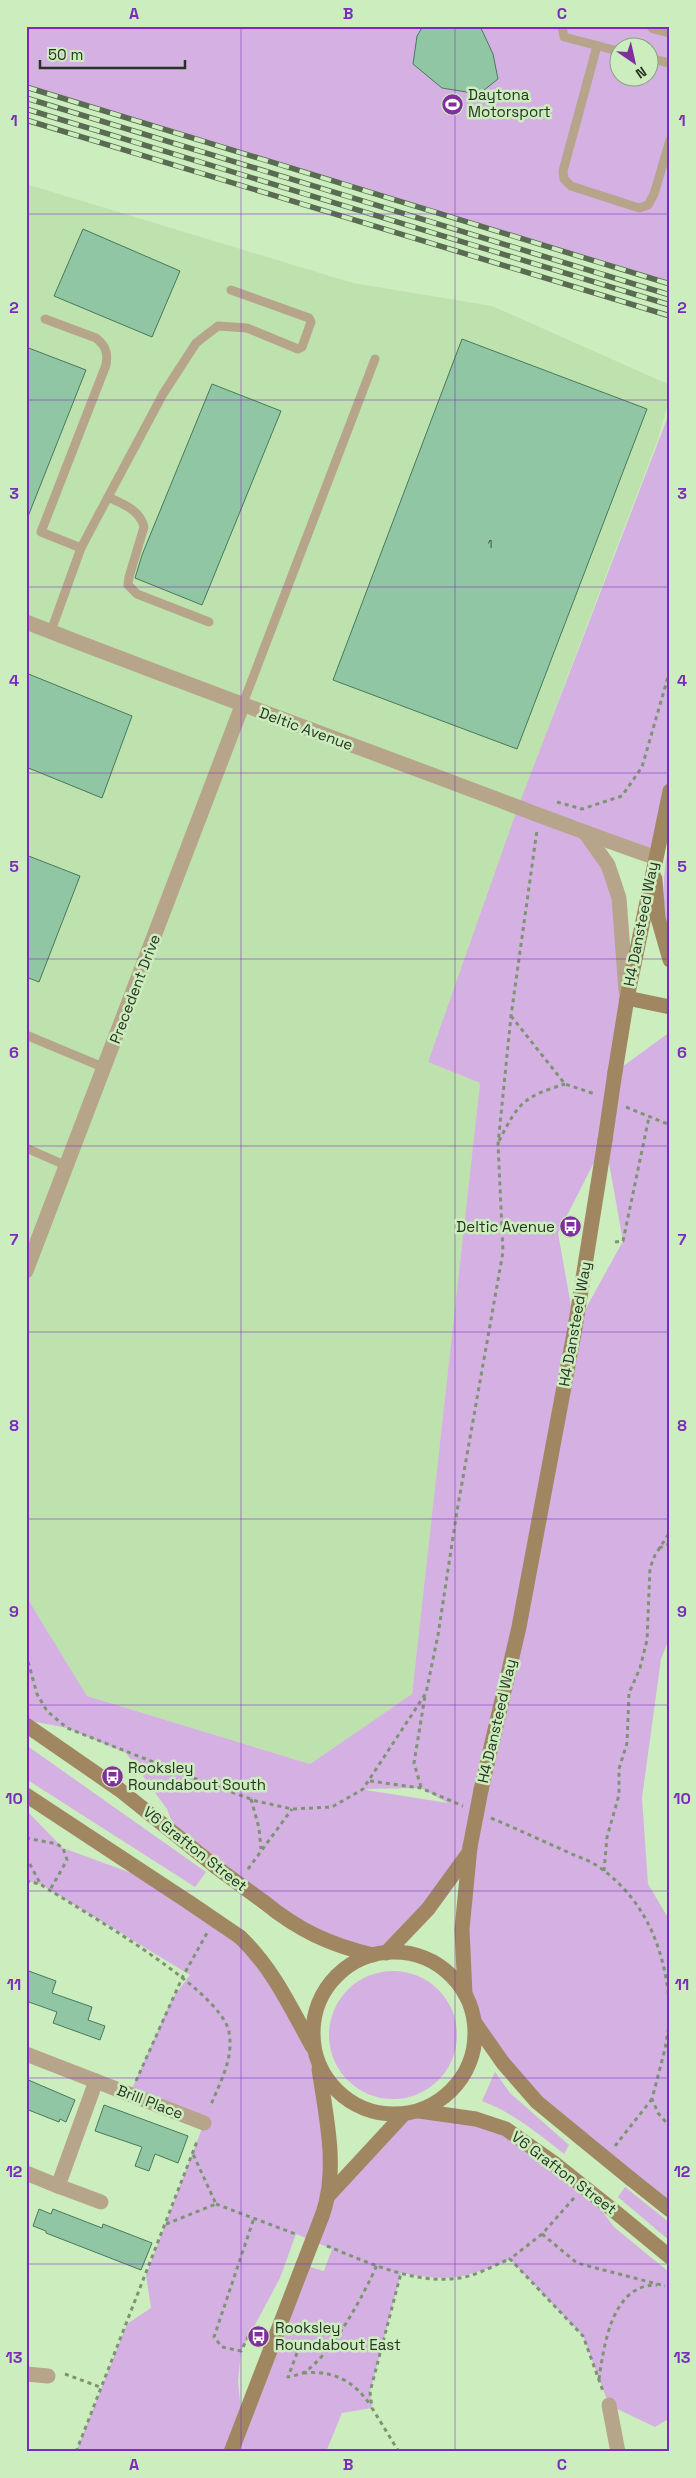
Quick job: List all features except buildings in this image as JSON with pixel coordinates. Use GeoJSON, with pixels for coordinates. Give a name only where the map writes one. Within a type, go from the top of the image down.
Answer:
{"type":"FeatureCollection","features":[{"type":"Feature","properties":{"kind":"street"},"geometry":{"type":"LineString","coordinates":[[654,26],[670,30]]}},
{"type":"Feature","properties":{"kind":"street","name":"Deltic Avenue"},"geometry":{"type":"LineString","coordinates":[[26,622],[242,706],[586,834],[654,857]]}},
{"type":"Feature","properties":{"kind":"street","name":"Precedent Drive"},"geometry":{"type":"LineString","coordinates":[[26,1271],[242,706]]}},
{"type":"Feature","properties":{"kind":"street","name":"H4 Dansteed Way"},"geometry":{"type":"LineString","coordinates":[[465,1994],[462,1929],[469,1851],[481,1790],[521,1617],[575,1328],[627,998],[654,857],[670,791]]}},
{"type":"Feature","properties":{"kind":"street"},"geometry":{"type":"LineString","coordinates":[[586,834],[608,865],[619,898],[627,998],[670,1007]]}},
{"type":"Feature","properties":{"kind":"street"},"geometry":{"type":"LineString","coordinates":[[654,857],[658,918],[670,960]]}},
{"type":"Feature","properties":{"kind":"street","name":"V6 Grafton Street"},"geometry":{"type":"LineString","coordinates":[[26,1725],[120,1790],[216,1867],[289,1922],[345,1948],[380,1954]]}},
{"type":"Feature","properties":{"kind":"street"},"geometry":{"type":"LineString","coordinates":[[26,1795],[240,1937],[255,1951],[276,1980],[335,2089],[356,2105],[374,2112],[410,2113],[432,2105],[448,2094],[463,2075],[475,2043],[475,2023]]}},
{"type":"Feature","properties":{"kind":"street","name":"H4 Dansteed Way"},"geometry":{"type":"LineString","coordinates":[[380,1954],[428,1909],[469,1851]]}},
{"type":"Feature","properties":{"kind":"street"},"geometry":{"type":"LineString","coordinates":[[231,2452],[329,2195],[329,2134],[313,2034],[315,2014],[325,1991],[343,1971],[356,1962],[380,1954],[400,1952],[422,1957],[451,1975],[465,1994],[475,2023],[503,2062],[537,2102],[670,2210]]}},
{"type":"Feature","properties":{"kind":"street","name":"Brill Place"},"geometry":{"type":"LineString","coordinates":[[26,2054],[204,2123]]}},
{"type":"Feature","properties":{"kind":"street"},"geometry":{"type":"LineString","coordinates":[[58,2186],[96,2081]]}},
{"type":"Feature","properties":{"kind":"street"},"geometry":{"type":"LineString","coordinates":[[329,2195],[410,2113]]}},
{"type":"Feature","properties":{"kind":"street","name":"V6 Grafton Street"},"geometry":{"type":"LineString","coordinates":[[410,2113],[476,2118],[506,2129],[554,2163],[670,2257]]}},
{"type":"Feature","properties":{"kind":"street"},"geometry":{"type":"LineString","coordinates":[[26,2173],[101,2202]]}},
{"type":"Feature","properties":{"kind":"street"},"geometry":{"type":"LineString","coordinates":[[26,2374],[48,2376]]}},
{"type":"Feature","properties":{"kind":"street"},"geometry":{"type":"LineString","coordinates":[[609,2405],[618,2452]]}},
{"type":"Feature","properties":{"kind":"lane"},"geometry":{"type":"LineString","coordinates":[[562,26],[564,37],[608,49]]}},
{"type":"Feature","properties":{"kind":"lane"},"geometry":{"type":"LineString","coordinates":[[597,46],[563,171],[564,179],[571,186],[613,200],[639,208],[648,205],[654,194],[670,140]]}},
{"type":"Feature","properties":{"kind":"lane"},"geometry":{"type":"LineString","coordinates":[[51,631],[81,548],[163,394],[196,343],[218,326],[247,328],[298,349],[302,347],[311,322],[309,318],[231,290]]}},
{"type":"Feature","properties":{"kind":"lane"},"geometry":{"type":"LineString","coordinates":[[44,319],[96,338],[103,344],[107,356],[106,365],[41,532],[81,548]]}},
{"type":"Feature","properties":{"kind":"lane"},"geometry":{"type":"LineString","coordinates":[[242,706],[375,359]]}},
{"type":"Feature","properties":{"kind":"lane"},"geometry":{"type":"LineString","coordinates":[[108,498],[129,507],[142,519],[144,527],[128,585],[132,590],[137,594],[209,622]]}},
{"type":"Feature","properties":{"kind":"lane"},"geometry":{"type":"LineString","coordinates":[[26,1035],[105,1068]]}},
{"type":"Feature","properties":{"kind":"lane"},"geometry":{"type":"LineString","coordinates":[[26,1148],[67,1166]]}},
{"type":"Feature","properties":{"kind":"path"},"geometry":{"type":"LineString","coordinates":[[421,1788],[414,1763],[438,1634],[457,1511],[503,1252],[498,1144],[511,1016],[539,815],[548,799],[582,809],[622,796],[642,766],[670,670]]}},
{"type":"Feature","properties":{"kind":"path"},"geometry":{"type":"LineString","coordinates":[[511,1016],[565,1084],[599,1096]]}},
{"type":"Feature","properties":{"kind":"path"},"geometry":{"type":"LineString","coordinates":[[498,1144],[515,1109],[538,1092],[565,1084]]}},
{"type":"Feature","properties":{"kind":"path"},"geometry":{"type":"LineString","coordinates":[[624,1106],[670,1125]]}},
{"type":"Feature","properties":{"kind":"path"},"geometry":{"type":"LineString","coordinates":[[616,1242],[623,1241],[649,1116]]}},
{"type":"Feature","properties":{"kind":"path"},"geometry":{"type":"LineString","coordinates":[[502,1229],[558,1233]]}},
{"type":"Feature","properties":{"kind":"path"},"geometry":{"type":"LineString","coordinates":[[604,1871],[607,1837],[619,1796],[619,1770],[627,1743],[629,1693],[640,1668],[647,1640],[648,1578],[659,1548],[670,1532]]}},
{"type":"Feature","properties":{"kind":"path"},"geometry":{"type":"LineString","coordinates":[[659,1548],[670,1544]]}},
{"type":"Feature","properties":{"kind":"path"},"geometry":{"type":"LineString","coordinates":[[26,1654],[37,1694],[47,1711],[67,1728],[251,1799],[292,1809],[332,1807],[363,1789],[426,1693]]}},
{"type":"Feature","properties":{"kind":"path"},"geometry":{"type":"LineString","coordinates":[[370,1780],[421,1788],[472,1810]]}},
{"type":"Feature","properties":{"kind":"path"},"geometry":{"type":"LineString","coordinates":[[251,1799],[259,1828],[261,1851]]}},
{"type":"Feature","properties":{"kind":"path"},"geometry":{"type":"LineString","coordinates":[[487,1816],[594,1864],[622,1885],[641,1910],[663,1956],[669,1990],[670,2013]]}},
{"type":"Feature","properties":{"kind":"path"},"geometry":{"type":"LineString","coordinates":[[26,1838],[57,1844],[63,1848],[67,1860],[50,1890]]}},
{"type":"Feature","properties":{"kind":"path"},"geometry":{"type":"LineString","coordinates":[[26,1857],[40,1884]]}},
{"type":"Feature","properties":{"kind":"path"},"geometry":{"type":"LineString","coordinates":[[26,1881],[40,1884],[50,1890],[183,1976],[210,2002],[228,2029],[231,2054],[76,2452]]}},
{"type":"Feature","properties":{"kind":"path"},"geometry":{"type":"LineString","coordinates":[[663,1956],[670,1955]]}},
{"type":"Feature","properties":{"kind":"path"},"geometry":{"type":"LineString","coordinates":[[130,2093],[183,1976]]}},
{"type":"Feature","properties":{"kind":"path"},"geometry":{"type":"LineString","coordinates":[[611,2151],[652,2099],[666,2049],[670,2020]]}},
{"type":"Feature","properties":{"kind":"path"},"geometry":{"type":"LineString","coordinates":[[652,2099],[658,2114],[670,2127]]}},
{"type":"Feature","properties":{"kind":"path"},"geometry":{"type":"LineString","coordinates":[[193,2154],[216,2204]]}},
{"type":"Feature","properties":{"kind":"path"},"geometry":{"type":"LineString","coordinates":[[324,2245],[401,2273],[447,2279],[477,2274],[510,2258],[542,2234],[576,2195]]}},
{"type":"Feature","properties":{"kind":"path"},"geometry":{"type":"LineString","coordinates":[[166,2224],[216,2204],[306,2238]]}},
{"type":"Feature","properties":{"kind":"path"},"geometry":{"type":"LineString","coordinates":[[252,2329],[241,2352],[222,2346],[214,2337],[254,2218]]}},
{"type":"Feature","properties":{"kind":"path"},"geometry":{"type":"LineString","coordinates":[[542,2234],[577,2263],[665,2286],[646,2285],[627,2297],[613,2316],[599,2379]]}},
{"type":"Feature","properties":{"kind":"path"},"geometry":{"type":"LineString","coordinates":[[510,2258],[583,2336],[609,2405]]}},
{"type":"Feature","properties":{"kind":"path"},"geometry":{"type":"LineString","coordinates":[[302,2373],[326,2352],[364,2293],[377,2265]]}},
{"type":"Feature","properties":{"kind":"path"},"geometry":{"type":"LineString","coordinates":[[372,2408],[370,2392],[401,2273]]}},
{"type":"Feature","properties":{"kind":"path"},"geometry":{"type":"LineString","coordinates":[[297,2353],[288,2377],[302,2373],[324,2372],[334,2374],[362,2392],[399,2452]]}},
{"type":"Feature","properties":{"kind":"path"},"geometry":{"type":"LineString","coordinates":[[48,2376],[61,2373],[100,2387]]}},
{"type":"Feature","properties":{"kind":"shaded area","name":"Daytona Motorsport"},"geometry":{"type":"Polygon","coordinates":[[[26,26],[670,26],[670,281],[26,87],[26,26]]]}},
{"type":"Feature","properties":{"kind":"shaded area"},"geometry":{"type":"Polygon","coordinates":[[[26,184],[353,283],[492,306],[670,385],[670,396],[658,439],[563,688],[428,1062],[480,1083],[412,1694],[310,1764],[87,1696],[26,1596],[26,184]]]}},
{"type":"Feature","properties":{"kind":"shaded area"},"geometry":{"type":"Polygon","coordinates":[[[670,411],[670,791],[654,857],[587,835],[608,865],[627,998],[615,1072],[670,1032],[670,1636],[661,1659],[642,1798],[648,1884],[670,1921],[670,2210],[537,2102],[475,2023],[465,1994],[468,1855],[386,1953],[314,1935],[178,1838],[167,1809],[126,1753],[67,1728],[26,1720],[26,1596],[87,1696],[310,1764],[412,1694],[480,1083],[428,1062],[518,807],[670,411]],[[605,1141],[558,1233],[575,1328],[623,1241],[605,1141]],[[421,1788],[367,1789],[366,1790],[448,1803],[421,1788]]]}},
{"type":"Feature","properties":{"kind":"shaded area"},"geometry":{"type":"Polygon","coordinates":[[[670,839],[670,944],[665,919],[664,878],[670,839]]]}},
{"type":"Feature","properties":{"kind":"shaded area"},"geometry":{"type":"Polygon","coordinates":[[[26,1745],[206,1872],[195,1887],[26,1779],[26,1745]]]}},
{"type":"Feature","properties":{"kind":"shaded area"},"geometry":{"type":"Polygon","coordinates":[[[26,1810],[63,1848],[164,1885],[240,1937],[315,2052],[318,2063],[329,2194],[403,2115],[416,2111],[476,2119],[583,2185],[614,2227],[670,2273],[670,2418],[655,2427],[609,2405],[583,2336],[510,2259],[481,2271],[457,2277],[445,2278],[401,2273],[370,2392],[372,2408],[342,2413],[326,2452],[76,2452],[127,2324],[151,2308],[146,2275],[204,2123],[130,2093],[172,1999],[190,1975],[40,1884],[26,1881],[26,1810]],[[296,2234],[280,2278],[241,2351],[238,2381],[242,2423],[303,2265],[324,2271],[332,2249],[296,2234]]]}},
{"type":"Feature","properties":{"kind":"shaded area"},"geometry":{"type":"Polygon","coordinates":[[[393,1971],[406,1972],[418,1976],[438,1990],[452,2010],[456,2022],[456,2048],[452,2060],[438,2080],[418,2094],[406,2098],[393,2099],[380,2098],[368,2094],[348,2080],[334,2060],[330,2048],[329,2035],[330,2022],[334,2010],[348,1990],[368,1976],[380,1972],[393,1971]]]}},
{"type":"Feature","properties":{"kind":"shaded area"},"geometry":{"type":"Polygon","coordinates":[[[495,2072],[510,2093],[569,2145],[564,2154],[515,2118],[482,2101],[495,2072]]]}},
{"type":"Feature","properties":{"kind":"shaded area"},"geometry":{"type":"Polygon","coordinates":[[[625,2187],[670,2223],[670,2241],[618,2197],[625,2187]]]}},
{"type":"Feature","properties":{"kind":"railway"},"geometry":{"type":"LineString","coordinates":[[26,87],[670,284]]}},
{"type":"Feature","properties":{"kind":"railway"},"geometry":{"type":"LineString","coordinates":[[26,98],[670,295]]}},
{"type":"Feature","properties":{"kind":"railway"},"geometry":{"type":"LineString","coordinates":[[26,109],[670,305]]}},
{"type":"Feature","properties":{"kind":"railway"},"geometry":{"type":"LineString","coordinates":[[26,120],[670,316]]}},
{"type":"Feature","properties":{"kind":"place","name":"Daytona Motorsport"},"geometry":{"type":"Point","coordinates":[452,104]}},
{"type":"Feature","properties":{"kind":"place","name":"Deltic Avenue"},"geometry":{"type":"Point","coordinates":[571,1227]}},
{"type":"Feature","properties":{"kind":"place","name":"Rooksley Roundabout South"},"geometry":{"type":"Point","coordinates":[112,1777]}},
{"type":"Feature","properties":{"kind":"place","name":"Rooksley Roundabout East"},"geometry":{"type":"Point","coordinates":[259,2337]}}]}
